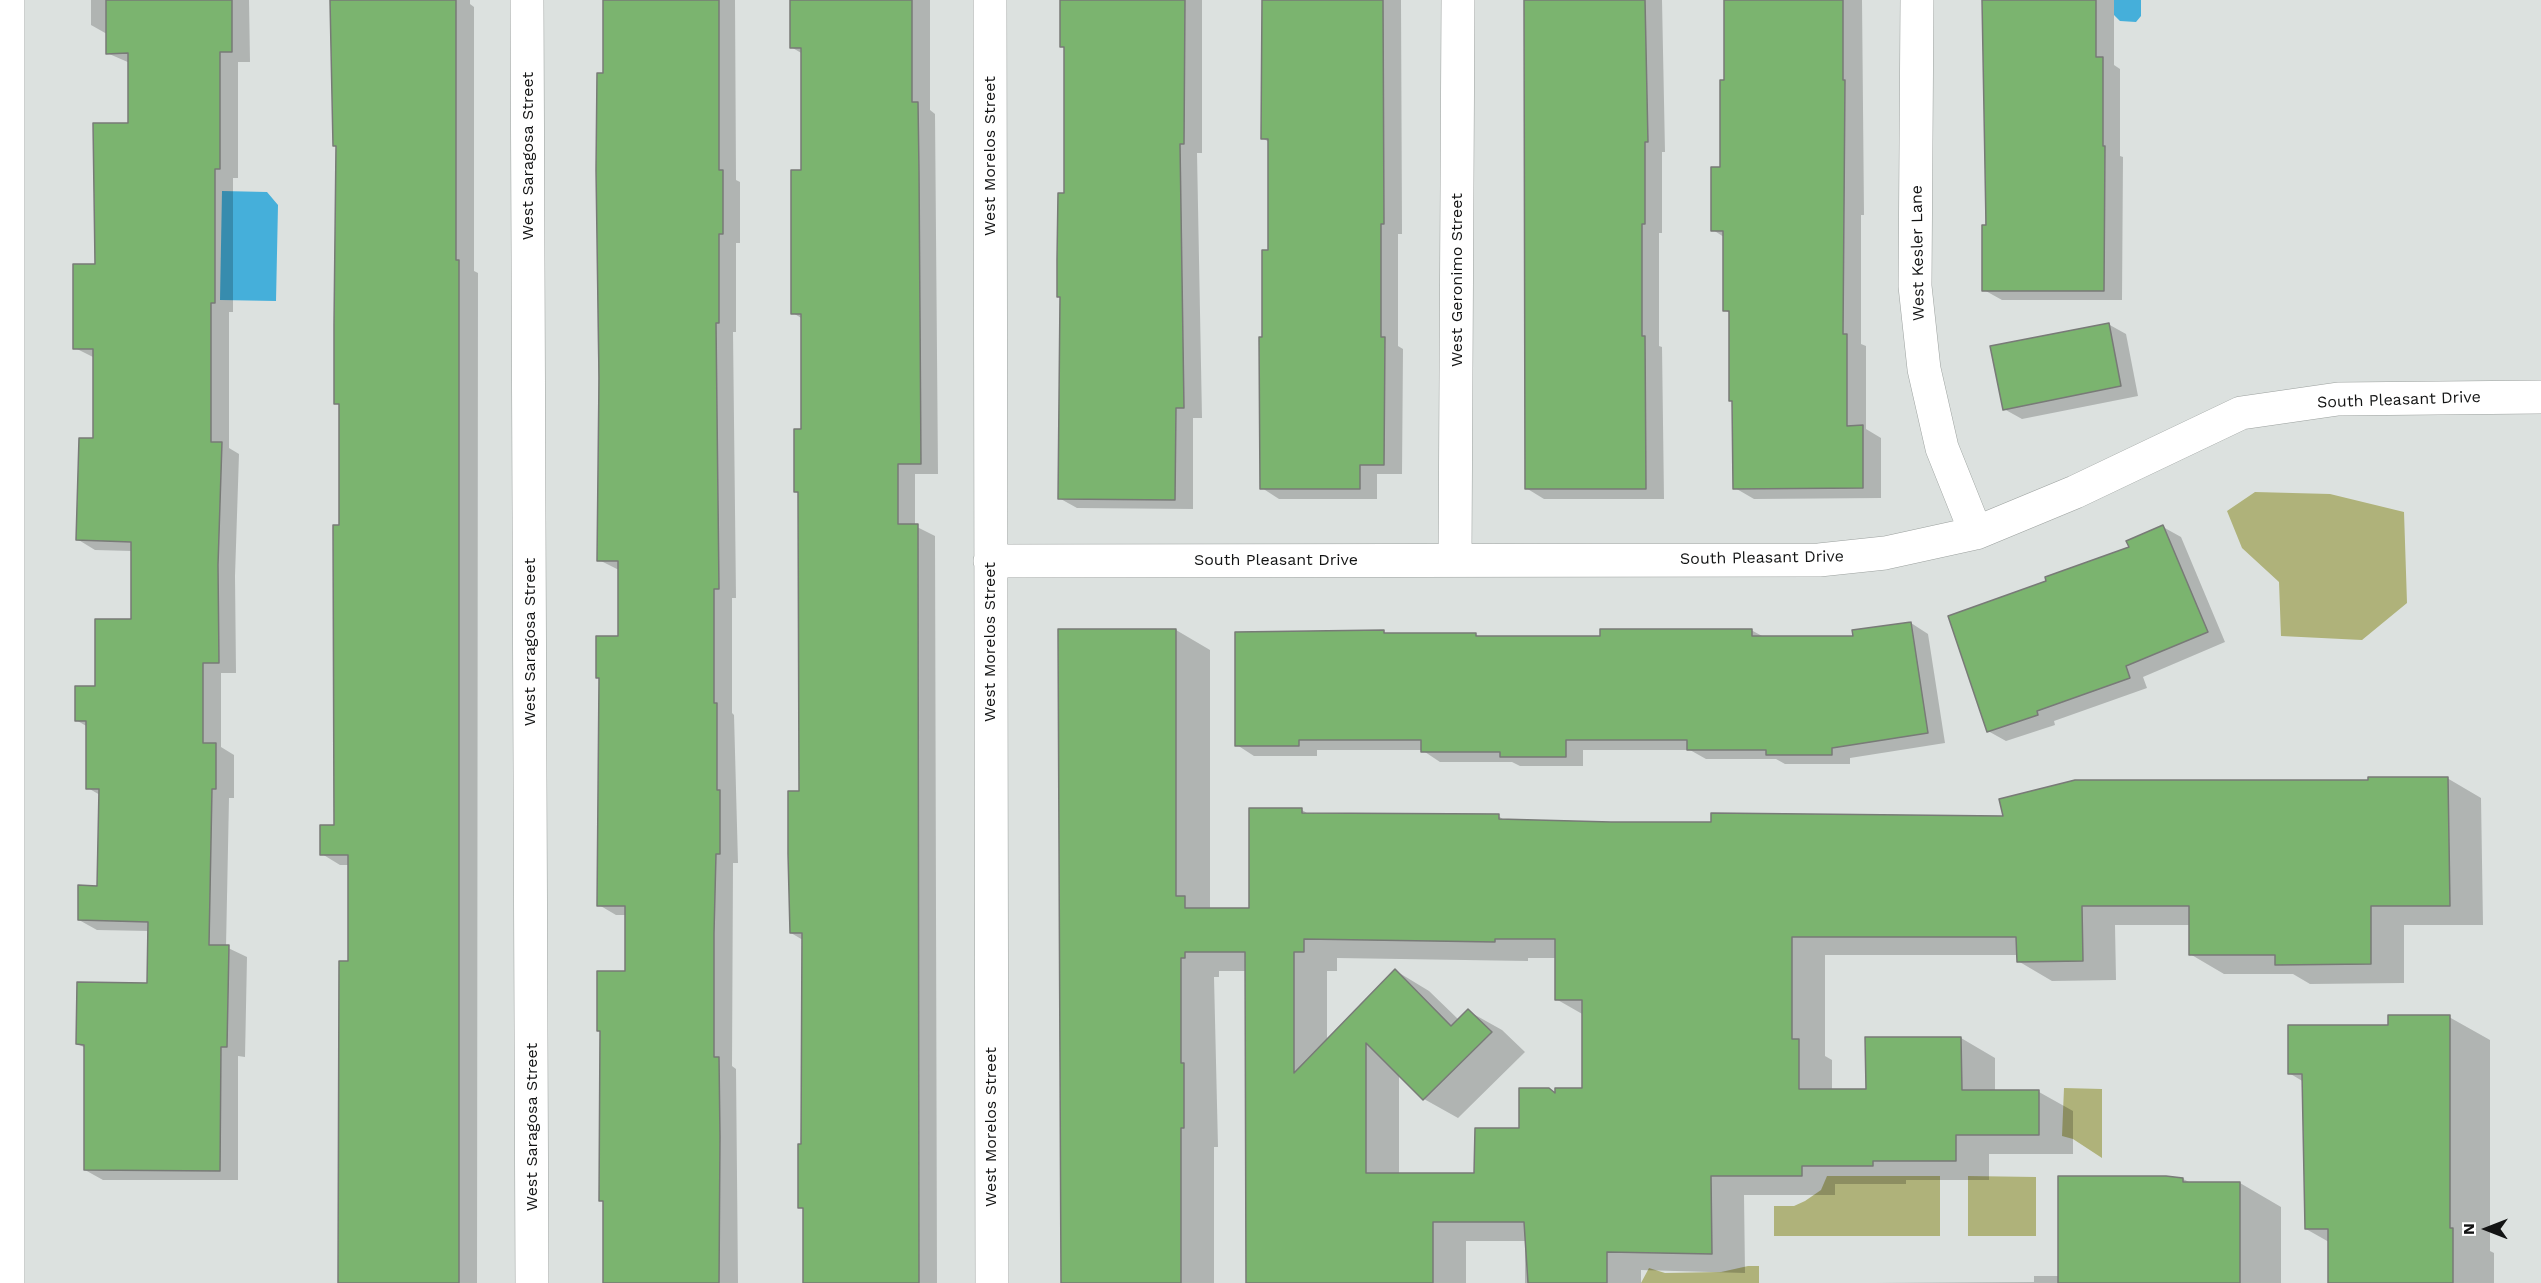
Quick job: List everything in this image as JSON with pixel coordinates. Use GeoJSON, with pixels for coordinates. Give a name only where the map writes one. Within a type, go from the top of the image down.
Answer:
{"type":"FeatureCollection","features":[{"type":"Feature","properties":{"kind":"street"},"geometry":{"type":"LineString","coordinates":[[8,0],[8,1283]]}},
{"type":"Feature","properties":{"kind":"street","name":"West Saragosa Street"},"geometry":{"type":"LineString","coordinates":[[527,0],[532,1283]]}},
{"type":"Feature","properties":{"kind":"street","name":"West Morelos Street"},"geometry":{"type":"LineString","coordinates":[[990,0],[992,1283]]}},
{"type":"Feature","properties":{"kind":"street","name":"West Geronimo Street"},"geometry":{"type":"LineString","coordinates":[[1455,560],[1458,0]]}},
{"type":"Feature","properties":{"kind":"street","name":"West Kesler Lane"},"geometry":{"type":"LineString","coordinates":[[1917,0],[1915,286],[1924,369],[1942,448],[1976,533]]}},
{"type":"Feature","properties":{"kind":"street","name":"South Pleasant Drive"},"geometry":{"type":"LineString","coordinates":[[990,561],[1819,560],[1885,553],[1976,533],[2074,492],[2241,413],[2338,399],[2541,397]]}},
{"type":"Feature","properties":{"kind":"green space"},"geometry":{"type":"Polygon","coordinates":[[[2255,492],[2330,494],[2404,512],[2407,603],[2362,640],[2281,636],[2279,582],[2242,548],[2227,511],[2255,492]]]}},
{"type":"Feature","properties":{"kind":"green space"},"geometry":{"type":"Polygon","coordinates":[[[2064,1088],[2102,1089],[2102,1158],[2073,1139],[2062,1136],[2064,1088]]]}},
{"type":"Feature","properties":{"kind":"green space"},"geometry":{"type":"Polygon","coordinates":[[[1827,1176],[1940,1176],[1940,1236],[1774,1236],[1774,1206],[1794,1206],[1805,1201],[1821,1190],[1827,1176]]]}},
{"type":"Feature","properties":{"kind":"green space"},"geometry":{"type":"Polygon","coordinates":[[[1968,1176],[2036,1177],[2036,1236],[1968,1236],[1968,1176]]]}},
{"type":"Feature","properties":{"kind":"green space"},"geometry":{"type":"Polygon","coordinates":[[[1759,1266],[1759,1283],[1641,1283],[1649,1268],[1665,1273],[1721,1272],[1759,1266]]]}},
{"type":"Feature","properties":{"kind":"water"},"geometry":{"type":"Polygon","coordinates":[[[2114,0],[2141,0],[2141,16],[2136,22],[2120,21],[2114,15],[2114,0]]]}},
{"type":"Feature","properties":{"kind":"water"},"geometry":{"type":"Polygon","coordinates":[[[222,191],[267,192],[278,205],[276,301],[220,300],[222,191]]]}},
{"type":"Feature","properties":{"kind":"building"},"geometry":{"type":"Polygon","coordinates":[[[106,0],[232,0],[232,52],[220,52],[220,169],[215,169],[215,303],[211,303],[211,442],[222,442],[218,565],[219,663],[203,663],[203,743],[216,743],[216,789],[212,789],[209,945],[229,945],[227,1047],[221,1047],[220,1171],[84,1170],[84,1045],[76,1044],[77,982],[147,983],[148,922],[78,920],[78,885],[97,886],[99,789],[86,789],[86,721],[75,721],[75,686],[95,686],[95,619],[131,619],[131,542],[76,540],[79,438],[93,438],[93,349],[73,349],[73,264],[95,264],[93,123],[128,123],[128,53],[106,54],[106,0]]]}},
{"type":"Feature","properties":{"kind":"building"},"geometry":{"type":"Polygon","coordinates":[[[330,0],[456,0],[456,260],[459,260],[459,1283],[338,1283],[339,961],[348,961],[348,855],[320,855],[320,825],[334,825],[333,525],[339,525],[339,404],[334,404],[336,146],[333,146],[330,0]]]}},
{"type":"Feature","properties":{"kind":"building"},"geometry":{"type":"Polygon","coordinates":[[[603,0],[719,0],[719,170],[723,170],[723,234],[719,234],[719,323],[716,323],[719,589],[714,589],[714,703],[717,703],[720,854],[716,854],[714,1057],[719,1057],[719,1283],[603,1283],[603,1201],[599,1201],[600,1031],[597,1031],[597,971],[625,971],[625,906],[597,906],[599,678],[596,678],[596,636],[618,636],[618,561],[597,561],[599,378],[597,73],[603,73],[603,0]]]}},
{"type":"Feature","properties":{"kind":"building"},"geometry":{"type":"Polygon","coordinates":[[[790,0],[912,0],[912,102],[918,102],[921,464],[898,464],[898,524],[918,524],[919,1283],[803,1283],[803,1208],[798,1208],[798,1144],[801,1144],[802,933],[790,933],[788,854],[788,791],[799,791],[798,492],[794,492],[794,429],[801,429],[801,314],[791,314],[791,170],[801,170],[801,48],[790,48],[790,0]]]}},
{"type":"Feature","properties":{"kind":"building"},"geometry":{"type":"Polygon","coordinates":[[[1060,0],[1185,0],[1184,144],[1180,144],[1184,408],[1176,408],[1175,500],[1058,499],[1060,297],[1057,297],[1058,193],[1064,193],[1064,47],[1060,47],[1060,0]]]}},
{"type":"Feature","properties":{"kind":"building"},"geometry":{"type":"Polygon","coordinates":[[[1262,0],[1383,0],[1384,224],[1381,224],[1381,337],[1385,337],[1384,465],[1360,465],[1360,489],[1260,489],[1259,337],[1262,337],[1262,250],[1268,250],[1268,139],[1261,139],[1262,0]]]}},
{"type":"Feature","properties":{"kind":"building"},"geometry":{"type":"Polygon","coordinates":[[[1524,0],[1645,0],[1648,142],[1645,142],[1645,224],[1642,224],[1642,336],[1645,336],[1646,489],[1525,489],[1524,0]]]}},
{"type":"Feature","properties":{"kind":"building"},"geometry":{"type":"Polygon","coordinates":[[[1724,0],[1843,0],[1843,80],[1845,80],[1843,334],[1847,334],[1847,426],[1863,425],[1863,488],[1733,489],[1732,401],[1729,401],[1729,311],[1723,311],[1723,231],[1711,231],[1711,167],[1720,167],[1720,80],[1724,80],[1724,0]]]}},
{"type":"Feature","properties":{"kind":"building"},"geometry":{"type":"Polygon","coordinates":[[[1982,0],[2096,0],[2096,57],[2103,57],[2104,291],[1982,291],[1982,225],[1986,225],[1982,0]]]}},
{"type":"Feature","properties":{"kind":"building"},"geometry":{"type":"Polygon","coordinates":[[[2109,323],[2121,386],[2003,410],[1990,346],[2109,323]]]}},
{"type":"Feature","properties":{"kind":"building"},"geometry":{"type":"Polygon","coordinates":[[[2163,525],[2208,632],[2126,666],[2130,678],[2037,711],[2038,715],[1987,732],[1948,616],[2046,581],[2045,577],[2129,547],[2126,541],[2163,525]]]}},
{"type":"Feature","properties":{"kind":"building"},"geometry":{"type":"Polygon","coordinates":[[[1911,622],[1928,733],[1832,748],[1832,755],[1766,755],[1766,750],[1687,750],[1687,740],[1566,740],[1566,757],[1500,757],[1500,752],[1421,752],[1421,740],[1299,740],[1299,746],[1235,746],[1235,632],[1384,630],[1384,633],[1476,633],[1476,636],[1600,636],[1600,629],[1752,629],[1752,636],[1853,636],[1852,630],[1911,622]]]}},
{"type":"Feature","properties":{"kind":"building"},"geometry":{"type":"Polygon","coordinates":[[[1058,629],[1176,629],[1176,896],[1185,896],[1185,908],[1249,908],[1249,808],[1302,808],[1302,813],[1499,814],[1499,819],[1611,822],[1711,822],[1711,813],[2003,816],[1999,799],[2075,780],[2368,780],[2368,777],[2448,777],[2450,906],[2371,906],[2371,964],[2275,965],[2275,955],[2189,955],[2189,906],[2082,906],[2083,961],[2017,962],[2016,937],[1792,937],[1792,1039],[1799,1039],[1799,1089],[1866,1089],[1865,1037],[1961,1037],[1962,1090],[2039,1090],[2039,1135],[1956,1135],[1956,1161],[1873,1161],[1873,1166],[1802,1166],[1802,1176],[1711,1176],[1712,1254],[1607,1252],[1607,1283],[1528,1283],[1524,1222],[1433,1222],[1433,1283],[1246,1283],[1245,952],[1185,952],[1185,958],[1181,958],[1181,1063],[1184,1063],[1184,1128],[1181,1128],[1181,1283],[1061,1283],[1058,629]],[[1304,939],[1304,952],[1294,952],[1294,1073],[1395,969],[1451,1026],[1468,1009],[1492,1032],[1423,1100],[1366,1043],[1366,1173],[1474,1173],[1475,1128],[1519,1128],[1519,1088],[1549,1088],[1555,1093],[1555,1088],[1582,1088],[1582,1000],[1555,1000],[1555,939],[1495,939],[1495,942],[1304,939]]]}},
{"type":"Feature","properties":{"kind":"building"},"geometry":{"type":"Polygon","coordinates":[[[2388,1015],[2450,1015],[2450,1228],[2453,1228],[2453,1283],[2328,1283],[2328,1229],[2305,1229],[2302,1074],[2288,1074],[2288,1025],[2388,1025],[2388,1015]]]}},
{"type":"Feature","properties":{"kind":"building"},"geometry":{"type":"Polygon","coordinates":[[[2058,1176],[2166,1176],[2183,1178],[2183,1182],[2240,1182],[2240,1283],[2058,1283],[2058,1176]]]}}]}
